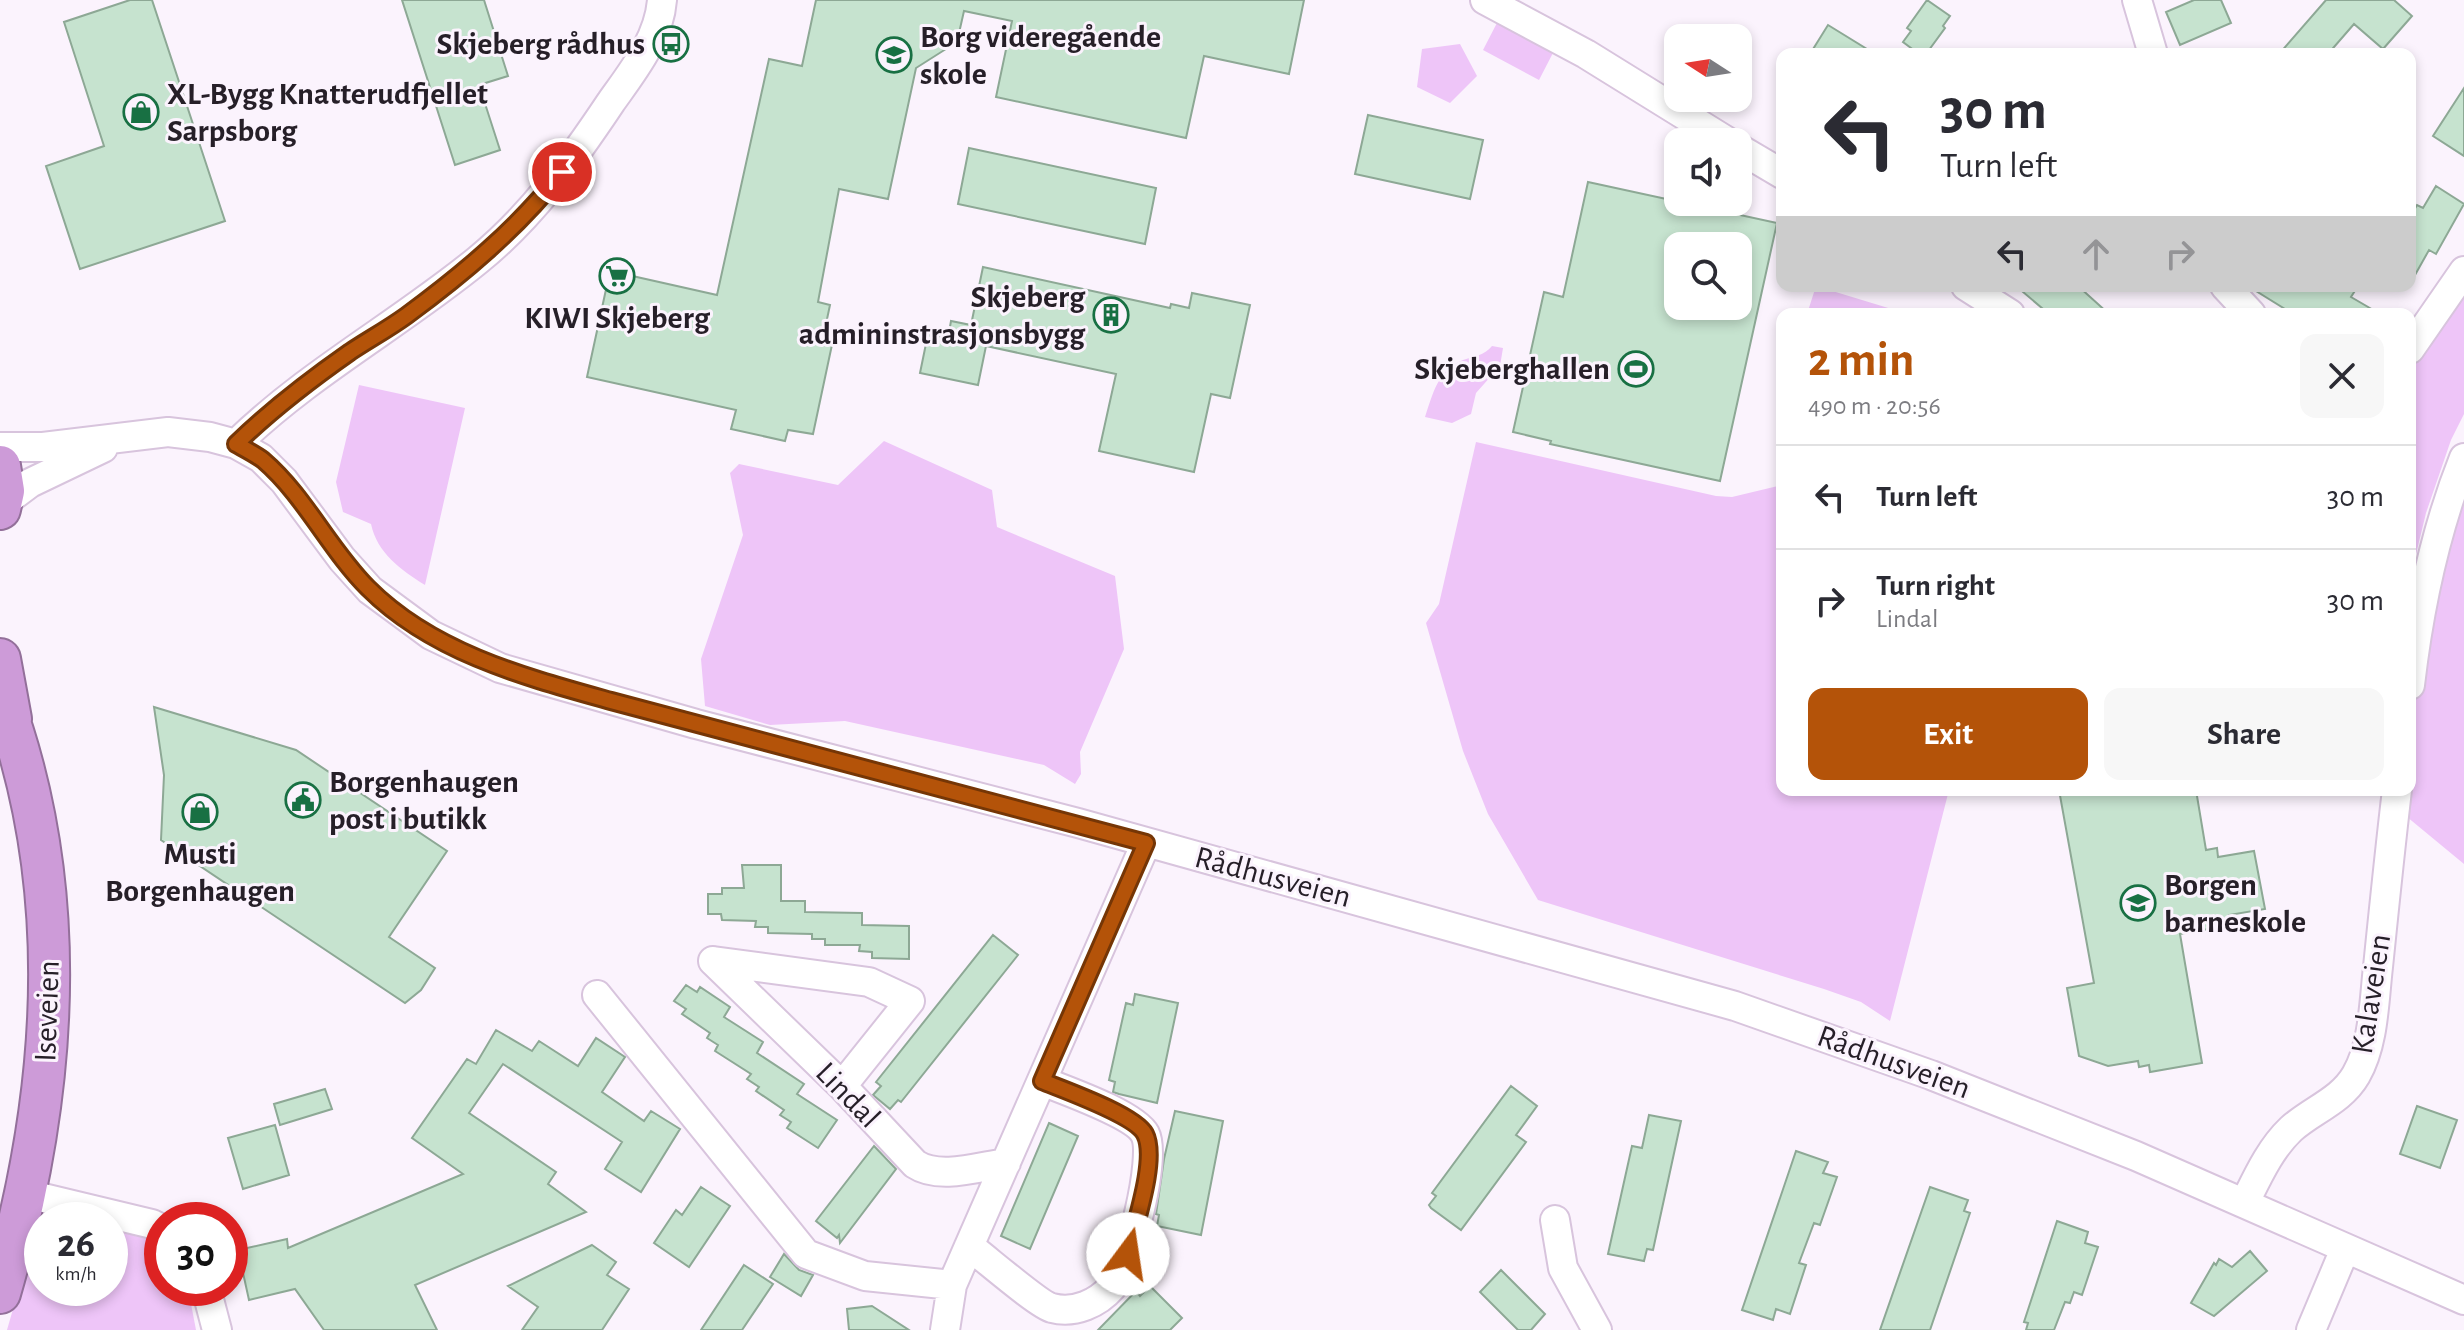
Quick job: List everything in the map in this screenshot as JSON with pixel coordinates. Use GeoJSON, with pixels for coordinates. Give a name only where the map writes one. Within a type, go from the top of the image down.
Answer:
{"type":"FeatureCollection","features":[{"type":"Feature","properties":{"kind":"highway","name":"Iseveien"},"geometry":{"type":"LineString","coordinates":[[0,659],[6,710],[32,805],[43,877],[50,971],[50,1015],[42,1105],[27,1194],[0,1293]]}},
{"type":"Feature","properties":{"kind":"street"},"geometry":{"type":"LineString","coordinates":[[236,444],[319,375],[404,317],[481,258],[542,197],[581,146],[650,43],[661,14],[662,0]]}},
{"type":"Feature","properties":{"kind":"street"},"geometry":{"type":"LineString","coordinates":[[1485,0],[1586,54],[1705,128]]}},
{"type":"Feature","properties":{"kind":"street"},"geometry":{"type":"LineString","coordinates":[[2137,0],[2151,48]]}},
{"type":"Feature","properties":{"kind":"street"},"geometry":{"type":"LineString","coordinates":[[1752,156],[1776,170]]}},
{"type":"Feature","properties":{"kind":"street"},"geometry":{"type":"LineString","coordinates":[[2416,340],[2464,271]]}},
{"type":"Feature","properties":{"kind":"street"},"geometry":{"type":"LineString","coordinates":[[1975,292],[2001,308]]}},
{"type":"Feature","properties":{"kind":"street"},"geometry":{"type":"LineString","coordinates":[[2231,292],[2245,308]]}},
{"type":"Feature","properties":{"kind":"street","name":"Rådhusveien"},"geometry":{"type":"LineString","coordinates":[[0,447],[43,447],[168,432],[236,444],[261,458],[284,481],[342,559],[370,590],[431,635],[500,668],[583,693],[1480,933],[1735,1006],[1827,1036],[2136,1156],[2464,1300]]}},
{"type":"Feature","properties":{"kind":"street","name":"Rådhusveien"},"geometry":{"type":"LineString","coordinates":[[1,493],[125,437]]}},
{"type":"Feature","properties":{"kind":"street"},"geometry":{"type":"LineString","coordinates":[[2416,644],[2427,577],[2442,519],[2464,458]]}},
{"type":"Feature","properties":{"kind":"street","name":"Kalaveien"},"geometry":{"type":"LineString","coordinates":[[2245,1202],[2276,1147],[2291,1129],[2338,1097],[2356,1076],[2364,1056],[2373,1012],[2396,796]]}},
{"type":"Feature","properties":{"kind":"street"},"geometry":{"type":"LineString","coordinates":[[945,1330],[952,1285],[1146,843]]}},
{"type":"Feature","properties":{"kind":"street","name":"Lindal"},"geometry":{"type":"LineString","coordinates":[[842,1086],[910,1001],[869,982],[713,961],[842,1086],[915,1164],[924,1170],[937,1172],[1006,1163]]}},
{"type":"Feature","properties":{"kind":"street"},"geometry":{"type":"LineString","coordinates":[[597,995],[806,1254],[865,1276],[952,1285]]}},
{"type":"Feature","properties":{"kind":"street"},"geometry":{"type":"LineString","coordinates":[[969,1246],[1050,1308],[1069,1310],[1099,1300],[1115,1284],[1128,1254],[1146,1184],[1146,1134],[1134,1122],[1042,1081]]}},
{"type":"Feature","properties":{"kind":"street"},"geometry":{"type":"LineString","coordinates":[[27,1194],[144,1222]]}},
{"type":"Feature","properties":{"kind":"street"},"geometry":{"type":"LineString","coordinates":[[1555,1220],[1563,1268],[1597,1330]]}},
{"type":"Feature","properties":{"kind":"street"},"geometry":{"type":"LineString","coordinates":[[2311,1330],[2345,1249]]}},
{"type":"Feature","properties":{"kind":"street"},"geometry":{"type":"LineString","coordinates":[[211,1306],[217,1330]]}},
{"type":"Feature","properties":{"kind":"shaded area"},"geometry":{"type":"Polygon","coordinates":[[[1499,19],[1555,49],[1539,80],[1483,50],[1499,19]]]}},
{"type":"Feature","properties":{"kind":"shaded area"},"geometry":{"type":"Polygon","coordinates":[[[1460,44],[1477,76],[1450,103],[1417,87],[1422,49],[1460,44]]]}},
{"type":"Feature","properties":{"kind":"shaded area"},"geometry":{"type":"Polygon","coordinates":[[[2464,271],[2464,414],[2451,440],[2426,513],[2416,554],[2416,340],[2464,271]]]}},
{"type":"Feature","properties":{"kind":"shaded area"},"geometry":{"type":"Polygon","coordinates":[[[1814,292],[1836,292],[1888,308],[1809,308],[1814,292]]]}},
{"type":"Feature","properties":{"kind":"shaded area"},"geometry":{"type":"Polygon","coordinates":[[[1492,346],[1503,348],[1500,366],[1476,393],[1471,414],[1452,423],[1425,417],[1442,376],[1455,364],[1482,354],[1492,346]]]}},
{"type":"Feature","properties":{"kind":"shaded area"},"geometry":{"type":"Polygon","coordinates":[[[359,385],[465,408],[425,585],[384,552],[371,524],[343,512],[336,482],[359,385]]]}},
{"type":"Feature","properties":{"kind":"shaded area"},"geometry":{"type":"Polygon","coordinates":[[[884,441],[992,490],[997,527],[1115,576],[1124,649],[1080,752],[1081,774],[1075,784],[1044,765],[845,721],[770,725],[705,706],[701,659],[743,535],[730,473],[739,464],[838,485],[884,441]]]}},
{"type":"Feature","properties":{"kind":"shaded area"},"geometry":{"type":"Polygon","coordinates":[[[1476,442],[1716,496],[1732,497],[1776,486],[1776,796],[1947,796],[1890,1021],[1861,1002],[1824,989],[1538,900],[1488,814],[1463,751],[1426,623],[1439,604],[1476,442]]]}},
{"type":"Feature","properties":{"kind":"shaded area"},"geometry":{"type":"Polygon","coordinates":[[[2464,458],[2464,864],[2395,807],[2405,796],[2416,796],[2416,659],[2464,458]]]}},
{"type":"Feature","properties":{"kind":"shaded area"},"geometry":{"type":"Polygon","coordinates":[[[128,1229],[144,1235],[144,1306],[191,1306],[196,1330],[7,1330],[24,1271],[24,1306],[128,1306],[128,1229]]]}},
{"type":"Feature","properties":{"kind":"building"},"geometry":{"type":"Polygon","coordinates":[[[130,0],[152,0],[225,221],[80,269],[46,166],[104,146],[64,22],[130,0]]]}},
{"type":"Feature","properties":{"kind":"building"},"geometry":{"type":"Polygon","coordinates":[[[402,0],[484,0],[508,76],[479,85],[500,150],[455,165],[402,0]]]}},
{"type":"Feature","properties":{"kind":"building"},"geometry":{"type":"Polygon","coordinates":[[[816,0],[1304,0],[1289,74],[1204,56],[1186,138],[996,97],[1012,21],[964,11],[957,42],[916,68],[888,199],[839,189],[818,302],[830,305],[823,338],[833,340],[813,434],[788,430],[785,441],[731,429],[736,410],[587,377],[610,271],[717,295],[769,59],[802,66],[816,0]]]}},
{"type":"Feature","properties":{"kind":"building"},"geometry":{"type":"Polygon","coordinates":[[[1927,0],[1950,16],[1930,48],[1911,48],[1903,42],[1911,31],[1907,28],[1927,0]]]}},
{"type":"Feature","properties":{"kind":"building"},"geometry":{"type":"Polygon","coordinates":[[[2194,0],[2221,0],[2231,23],[2180,45],[2166,12],[2194,0]]]}},
{"type":"Feature","properties":{"kind":"building"},"geometry":{"type":"Polygon","coordinates":[[[2326,0],[2394,0],[2412,16],[2384,48],[2354,24],[2333,48],[2284,48],[2326,0]]]}},
{"type":"Feature","properties":{"kind":"building"},"geometry":{"type":"Polygon","coordinates":[[[1828,25],[1865,48],[1814,48],[1828,25]]]}},
{"type":"Feature","properties":{"kind":"building"},"geometry":{"type":"Polygon","coordinates":[[[2464,88],[2464,156],[2433,136],[2464,88]]]}},
{"type":"Feature","properties":{"kind":"building"},"geometry":{"type":"Polygon","coordinates":[[[1368,115],[1483,140],[1470,199],[1355,174],[1368,115]]]}},
{"type":"Feature","properties":{"kind":"building"},"geometry":{"type":"Polygon","coordinates":[[[969,148],[1156,188],[1145,244],[958,204],[969,148]]]}},
{"type":"Feature","properties":{"kind":"building","name":"Skjeberghallen"},"geometry":{"type":"Polygon","coordinates":[[[1588,182],[1664,198],[1664,216],[1745,216],[1776,223],[1720,481],[1550,444],[1551,441],[1513,432],[1544,292],[1563,297],[1588,182]]]}},
{"type":"Feature","properties":{"kind":"building"},"geometry":{"type":"Polygon","coordinates":[[[2436,186],[2464,204],[2436,254],[2429,250],[2416,273],[2416,207],[2423,208],[2436,186]]]}},
{"type":"Feature","properties":{"kind":"building","name":"Skjeberg admininstrasjonsbygg"},"geometry":{"type":"Polygon","coordinates":[[[983,267],[1170,308],[1171,304],[1189,308],[1192,293],[1250,305],[1230,398],[1211,394],[1194,472],[1099,451],[1116,374],[986,346],[978,385],[920,373],[928,334],[948,338],[951,321],[971,325],[983,267]]]}},
{"type":"Feature","properties":{"kind":"building"},"geometry":{"type":"Polygon","coordinates":[[[2023,292],[2085,292],[2102,308],[2042,308],[2023,292]]]}},
{"type":"Feature","properties":{"kind":"building"},"geometry":{"type":"Polygon","coordinates":[[[2258,292],[2354,292],[2351,297],[2370,308],[2283,308],[2258,292]]]}},
{"type":"Feature","properties":{"kind":"building"},"geometry":{"type":"Polygon","coordinates":[[[154,707],[296,750],[447,851],[389,937],[435,968],[421,990],[405,1003],[161,840],[164,775],[154,707]]]}},
{"type":"Feature","properties":{"kind":"building","name":"Borgen barneskole"},"geometry":{"type":"Polygon","coordinates":[[[2060,796],[2197,796],[2206,850],[2217,848],[2218,857],[2254,851],[2265,909],[2229,915],[2231,925],[2180,934],[2202,1063],[2150,1072],[2149,1065],[2139,1067],[2138,1061],[2108,1066],[2079,1056],[2067,988],[2094,983],[2060,796]]]}},
{"type":"Feature","properties":{"kind":"building"},"geometry":{"type":"Polygon","coordinates":[[[742,865],[781,865],[781,901],[805,901],[805,912],[862,913],[862,925],[909,926],[909,959],[872,958],[872,952],[859,951],[860,945],[825,945],[825,939],[812,939],[812,934],[768,933],[768,927],[755,927],[756,921],[722,920],[721,914],[708,914],[708,894],[722,894],[722,888],[744,888],[742,865]]]}},
{"type":"Feature","properties":{"kind":"building"},"geometry":{"type":"Polygon","coordinates":[[[993,935],[1018,955],[901,1102],[898,1100],[890,1109],[873,1095],[881,1086],[876,1082],[993,935]]]}},
{"type":"Feature","properties":{"kind":"building"},"geometry":{"type":"Polygon","coordinates":[[[686,985],[697,992],[700,987],[730,1007],[724,1017],[763,1042],[757,1053],[804,1084],[797,1094],[837,1120],[818,1148],[787,1128],[791,1122],[780,1115],[784,1110],[756,1091],[759,1087],[747,1079],[751,1074],[715,1051],[718,1045],[707,1038],[710,1033],[682,1014],[686,1009],[674,1001],[686,985]]]}},
{"type":"Feature","properties":{"kind":"building"},"geometry":{"type":"Polygon","coordinates":[[[1135,994],[1178,1003],[1157,1103],[1113,1092],[1115,1082],[1109,1080],[1126,1003],[1133,1005],[1135,994]]]}},
{"type":"Feature","properties":{"kind":"building"},"geometry":{"type":"Polygon","coordinates":[[[496,1030],[532,1051],[539,1041],[578,1066],[596,1038],[625,1057],[602,1092],[644,1121],[651,1111],[680,1129],[641,1192],[605,1169],[622,1142],[503,1064],[469,1113],[556,1172],[548,1184],[586,1212],[415,1285],[437,1330],[324,1330],[295,1289],[249,1300],[248,1248],[287,1239],[288,1248],[463,1174],[412,1138],[467,1059],[476,1064],[496,1030]]]}},
{"type":"Feature","properties":{"kind":"building"},"geometry":{"type":"Polygon","coordinates":[[[1511,1086],[1537,1106],[1516,1135],[1526,1142],[1461,1230],[1431,1208],[1429,1205],[1436,1196],[1432,1193],[1511,1086]]]}},
{"type":"Feature","properties":{"kind":"building"},"geometry":{"type":"Polygon","coordinates":[[[325,1089],[332,1109],[280,1125],[274,1104],[325,1089]]]}},
{"type":"Feature","properties":{"kind":"building"},"geometry":{"type":"Polygon","coordinates":[[[2417,1106],[2457,1120],[2440,1168],[2400,1154],[2417,1106]]]}},
{"type":"Feature","properties":{"kind":"building"},"geometry":{"type":"Polygon","coordinates":[[[1175,1111],[1223,1121],[1201,1235],[1157,1226],[1164,1159],[1175,1111]]]}},
{"type":"Feature","properties":{"kind":"building"},"geometry":{"type":"Polygon","coordinates":[[[1649,1115],[1681,1121],[1653,1250],[1647,1249],[1644,1261],[1608,1254],[1632,1146],[1642,1148],[1649,1115]]]}},
{"type":"Feature","properties":{"kind":"building"},"geometry":{"type":"Polygon","coordinates":[[[1049,1123],[1078,1136],[1030,1249],[1001,1236],[1049,1123]]]}},
{"type":"Feature","properties":{"kind":"building"},"geometry":{"type":"Polygon","coordinates":[[[275,1125],[289,1175],[243,1189],[228,1138],[275,1125]]]}},
{"type":"Feature","properties":{"kind":"building"},"geometry":{"type":"Polygon","coordinates":[[[874,1146],[896,1169],[840,1243],[839,1235],[837,1238],[816,1221],[874,1146]]]}},
{"type":"Feature","properties":{"kind":"building"},"geometry":{"type":"Polygon","coordinates":[[[1796,1151],[1828,1162],[1823,1173],[1837,1177],[1820,1225],[1814,1223],[1799,1263],[1806,1265],[1790,1314],[1776,1309],[1773,1320],[1742,1310],[1796,1151]]]}},
{"type":"Feature","properties":{"kind":"building"},"geometry":{"type":"Polygon","coordinates":[[[701,1187],[730,1206],[689,1267],[654,1243],[676,1210],[682,1215],[701,1187]]]}},
{"type":"Feature","properties":{"kind":"building"},"geometry":{"type":"Polygon","coordinates":[[[1930,1187],[1968,1200],[1964,1211],[1970,1213],[1930,1330],[1880,1330],[1930,1187]]]}},
{"type":"Feature","properties":{"kind":"building"},"geometry":{"type":"Polygon","coordinates":[[[2057,1221],[2088,1232],[2085,1243],[2098,1247],[2082,1295],[2074,1292],[2070,1303],[2065,1302],[2054,1330],[2026,1330],[2028,1323],[2024,1322],[2057,1221]]]}},
{"type":"Feature","properties":{"kind":"building"},"geometry":{"type":"Polygon","coordinates":[[[592,1245],[616,1262],[607,1275],[629,1289],[602,1330],[522,1330],[538,1307],[508,1286],[592,1245]]]}},
{"type":"Feature","properties":{"kind":"building"},"geometry":{"type":"Polygon","coordinates":[[[2250,1251],[2267,1271],[2214,1316],[2191,1303],[2214,1263],[2216,1265],[2219,1259],[2232,1267],[2250,1251]]]}},
{"type":"Feature","properties":{"kind":"building"},"geometry":{"type":"Polygon","coordinates":[[[784,1254],[799,1270],[813,1275],[801,1296],[770,1277],[784,1254]]]}},
{"type":"Feature","properties":{"kind":"building"},"geometry":{"type":"Polygon","coordinates":[[[744,1265],[773,1284],[742,1330],[701,1330],[744,1265]]]}},
{"type":"Feature","properties":{"kind":"building"},"geometry":{"type":"Polygon","coordinates":[[[1501,1270],[1545,1314],[1531,1330],[1518,1330],[1480,1292],[1501,1270]]]}},
{"type":"Feature","properties":{"kind":"building"},"geometry":{"type":"Polygon","coordinates":[[[1150,1286],[1182,1318],[1170,1330],[1098,1330],[1136,1291],[1140,1296],[1150,1286]]]}},
{"type":"Feature","properties":{"kind":"building"},"geometry":{"type":"Polygon","coordinates":[[[872,1306],[909,1330],[849,1330],[847,1309],[872,1306]]]}},
{"type":"Feature","properties":{"kind":"place","name":"Skjeberg rådhus"},"geometry":{"type":"Point","coordinates":[671,44]}},
{"type":"Feature","properties":{"kind":"place","name":"Borg videregående skole"},"geometry":{"type":"Point","coordinates":[894,55]}},
{"type":"Feature","properties":{"kind":"place","name":"XL-Bygg Knatterudfjellet Sarpsborg"},"geometry":{"type":"Point","coordinates":[141,112]}},
{"type":"Feature","properties":{"kind":"place","name":"KIWI Skjeberg"},"geometry":{"type":"Point","coordinates":[617,276]}},
{"type":"Feature","properties":{"kind":"place","name":"Skjeberg admininstrasjonsbygg"},"geometry":{"type":"Point","coordinates":[1111,315]}},
{"type":"Feature","properties":{"kind":"place","name":"Skjeberghallen"},"geometry":{"type":"Point","coordinates":[1636,369]}},
{"type":"Feature","properties":{"kind":"place","name":"Borgenhaugen post i butikk"},"geometry":{"type":"Point","coordinates":[303,800]}},
{"type":"Feature","properties":{"kind":"place","name":"Musti Borgenhaugen"},"geometry":{"type":"Point","coordinates":[200,812]}},
{"type":"Feature","properties":{"kind":"place","name":"Borgen barneskole"},"geometry":{"type":"Point","coordinates":[2138,903]}},
{"type":"Feature","properties":{"kind":"route"},"geometry":{"type":"LineString","coordinates":[[562,172],[542,197],[481,258],[404,317],[319,375],[236,444],[261,458],[284,481],[342,559],[370,590],[431,635],[500,668],[611,701],[1146,843],[1042,1081],[1134,1122],[1146,1134],[1146,1184],[1128,1254]]}}]}
